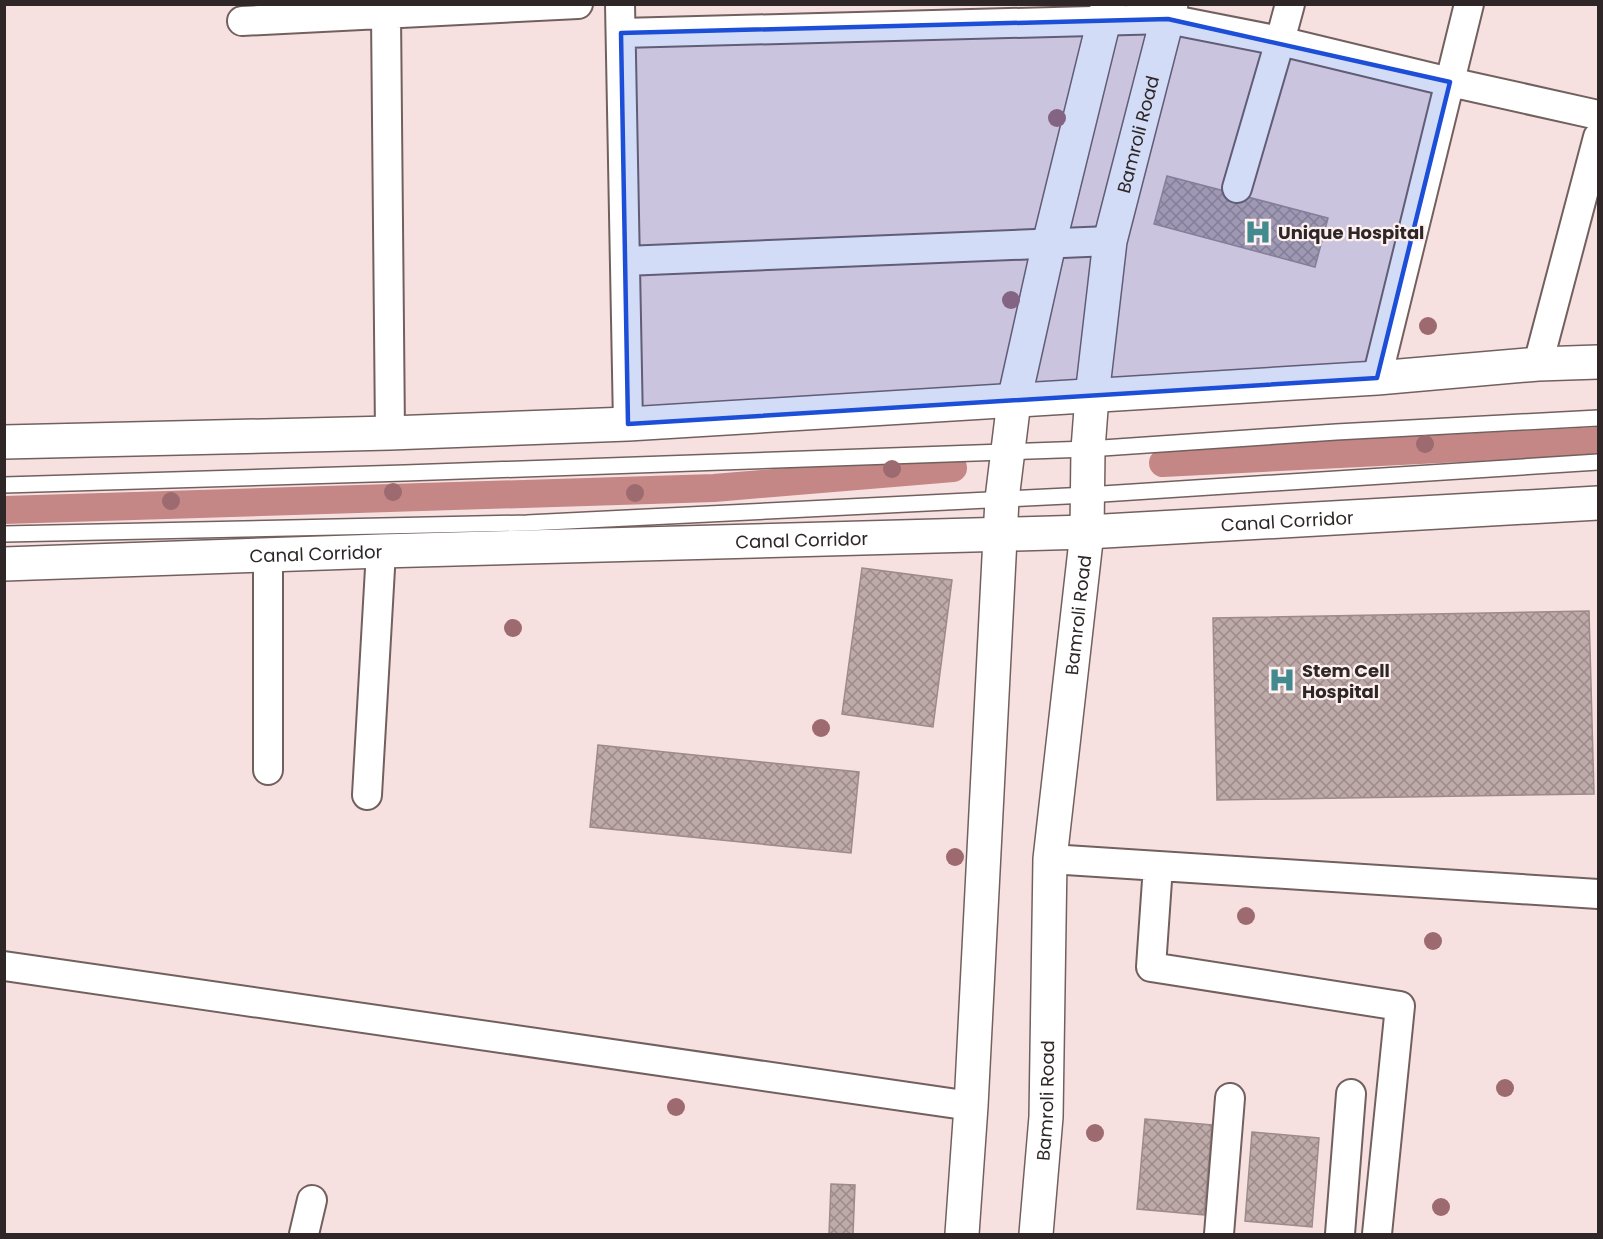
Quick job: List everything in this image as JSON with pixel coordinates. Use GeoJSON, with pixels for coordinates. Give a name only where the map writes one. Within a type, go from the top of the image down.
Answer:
{"type":"FeatureCollection","features":[{"type":"Feature","properties":{"kind":"street"},"geometry":{"type":"LineString","coordinates":[[242,21],[578,4]]}},
{"type":"Feature","properties":{"kind":"street"},"geometry":{"type":"LineString","coordinates":[[620,4],[628,424]]}},
{"type":"Feature","properties":{"kind":"street"},"geometry":{"type":"LineString","coordinates":[[1237,188],[1290,4]]}},
{"type":"Feature","properties":{"kind":"street"},"geometry":{"type":"LineString","coordinates":[[1377,378],[1469,4]]}},
{"type":"Feature","properties":{"kind":"street"},"geometry":{"type":"LineString","coordinates":[[621,33],[1169,12],[1450,82],[1599,115]]}},
{"type":"Feature","properties":{"kind":"street","name":"Bamroli Road"},"geometry":{"type":"LineString","coordinates":[[1036,1234],[1046,1117],[1050,859],[1087,532],[1088,449],[1092,396],[1110,241],[1169,12]]}},
{"type":"Feature","properties":{"kind":"street"},"geometry":{"type":"LineString","coordinates":[[962,1234],[971,1106],[1000,534],[1007,452],[1014,401],[1049,244],[1106,13]]}},
{"type":"Feature","properties":{"kind":"street"},"geometry":{"type":"LineString","coordinates":[[386,14],[390,433]]}},
{"type":"Feature","properties":{"kind":"street"},"geometry":{"type":"LineString","coordinates":[[1538,364],[1599,137]]}},
{"type":"Feature","properties":{"kind":"street"},"geometry":{"type":"LineString","coordinates":[[625,261],[1110,241]]}},
{"type":"Feature","properties":{"kind":"street"},"geometry":{"type":"LineString","coordinates":[[4,442],[390,433],[628,424],[1377,378],[1538,364],[1599,362]]}},
{"type":"Feature","properties":{"kind":"street","name":"Canal Corridor"},"geometry":{"type":"LineString","coordinates":[[4,564],[381,551],[1087,532],[1599,503]]}},
{"type":"Feature","properties":{"kind":"street"},"geometry":{"type":"LineString","coordinates":[[367,795],[381,551]]}},
{"type":"Feature","properties":{"kind":"street"},"geometry":{"type":"LineString","coordinates":[[268,555],[268,770]]}},
{"type":"Feature","properties":{"kind":"street"},"geometry":{"type":"LineString","coordinates":[[1050,859],[1599,894]]}},
{"type":"Feature","properties":{"kind":"street"},"geometry":{"type":"LineString","coordinates":[[1158,866],[1151,967],[1400,1006],[1377,1234]]}},
{"type":"Feature","properties":{"kind":"street"},"geometry":{"type":"LineString","coordinates":[[4,966],[971,1106]]}},
{"type":"Feature","properties":{"kind":"street"},"geometry":{"type":"LineString","coordinates":[[1340,1234],[1351,1094]]}},
{"type":"Feature","properties":{"kind":"street"},"geometry":{"type":"LineString","coordinates":[[1219,1234],[1230,1098]]}},
{"type":"Feature","properties":{"kind":"street"},"geometry":{"type":"LineString","coordinates":[[304,1234],[312,1200]]}},
{"type":"Feature","properties":{"kind":"lane"},"geometry":{"type":"LineString","coordinates":[[4,485],[1088,449],[1336,432],[1599,418]]}},
{"type":"Feature","properties":{"kind":"lane"},"geometry":{"type":"LineString","coordinates":[[4,534],[526,523],[1002,500],[1599,462]]}},
{"type":"Feature","properties":{"kind":"highlighted area"},"geometry":{"type":"Polygon","coordinates":[[[1168,19],[1450,82],[1377,378],[628,424],[621,33],[1168,19]]]}},
{"type":"Feature","properties":{"kind":"building"},"geometry":{"type":"Polygon","coordinates":[[[1167,176],[1328,218],[1315,267],[1154,224],[1167,176]]]}},
{"type":"Feature","properties":{"kind":"building"},"geometry":{"type":"Polygon","coordinates":[[[862,568],[952,580],[933,727],[842,714],[862,568]]]}},
{"type":"Feature","properties":{"kind":"building"},"geometry":{"type":"Polygon","coordinates":[[[1589,611],[1594,794],[1217,800],[1213,618],[1589,611]]]}},
{"type":"Feature","properties":{"kind":"building"},"geometry":{"type":"Polygon","coordinates":[[[598,745],[859,772],[851,853],[590,827],[598,745]]]}},
{"type":"Feature","properties":{"kind":"building"},"geometry":{"type":"Polygon","coordinates":[[[1145,1119],[1212,1125],[1204,1215],[1137,1209],[1145,1119]]]}},
{"type":"Feature","properties":{"kind":"building"},"geometry":{"type":"Polygon","coordinates":[[[1252,1132],[1319,1138],[1312,1227],[1245,1221],[1252,1132]]]}},
{"type":"Feature","properties":{"kind":"building"},"geometry":{"type":"Polygon","coordinates":[[[831,1184],[855,1185],[853,1234],[829,1234],[831,1184]]]}},
{"type":"Feature","properties":{"kind":"waterway"},"geometry":{"type":"LineString","coordinates":[[1163,463],[1598,441]]}},
{"type":"Feature","properties":{"kind":"waterway"},"geometry":{"type":"LineString","coordinates":[[4,510],[714,488],[953,468]]}},
{"type":"Feature","properties":{"kind":"place","name":"Unique Hospital"},"geometry":{"type":"Point","coordinates":[1258,232]}},
{"type":"Feature","properties":{"kind":"place","name":"Stem Cell Hospital"},"geometry":{"type":"Point","coordinates":[1282,680]}}]}
